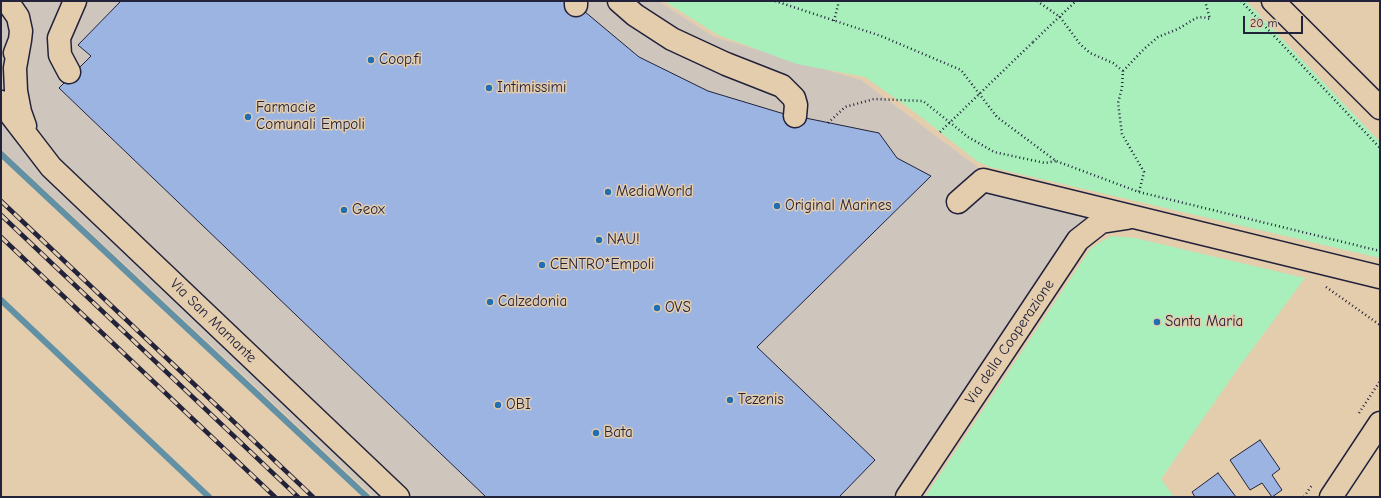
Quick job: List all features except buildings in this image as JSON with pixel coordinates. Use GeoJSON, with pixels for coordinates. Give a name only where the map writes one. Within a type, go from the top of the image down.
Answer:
{"type":"FeatureCollection","features":[{"type":"Feature","properties":{"kind":"street"},"geometry":{"type":"LineString","coordinates":[[7,1],[18,17],[21,35]]}},
{"type":"Feature","properties":{"kind":"street"},"geometry":{"type":"LineString","coordinates":[[1,69],[8,63],[16,52],[21,35],[19,1]]}},
{"type":"Feature","properties":{"kind":"street"},"geometry":{"type":"LineString","coordinates":[[69,72],[60,56],[59,38],[75,1]]}},
{"type":"Feature","properties":{"kind":"street"},"geometry":{"type":"LineString","coordinates":[[619,1],[635,16],[672,39],[726,64],[782,86],[794,98],[796,105],[795,116]]}},
{"type":"Feature","properties":{"kind":"street"},"geometry":{"type":"LineString","coordinates":[[1272,1],[1380,108]]}},
{"type":"Feature","properties":{"kind":"street","name":"Via San Mamante"},"geometry":{"type":"LineString","coordinates":[[21,35],[15,68],[16,91],[20,112],[31,142]]}},
{"type":"Feature","properties":{"kind":"street","name":"Via San Mamante"},"geometry":{"type":"LineString","coordinates":[[1,102],[51,167],[398,497]]}},
{"type":"Feature","properties":{"kind":"street","name":"Via della Cooperazione"},"geometry":{"type":"LineString","coordinates":[[958,202],[983,180],[1380,277]]}},
{"type":"Feature","properties":{"kind":"street","name":"Via della Cooperazione"},"geometry":{"type":"LineString","coordinates":[[908,497],[1078,240],[1101,222],[1134,217]]}},
{"type":"Feature","properties":{"kind":"street"},"geometry":{"type":"LineString","coordinates":[[1331,497],[1380,423]]}},
{"type":"Feature","properties":{"kind":"path"},"geometry":{"type":"LineString","coordinates":[[775,1],[881,36],[961,70],[997,117],[1056,161],[1139,192],[1380,251]]}},
{"type":"Feature","properties":{"kind":"path"},"geometry":{"type":"LineString","coordinates":[[834,21],[839,1]]}},
{"type":"Feature","properties":{"kind":"path"},"geometry":{"type":"LineString","coordinates":[[1037,1],[1060,17],[1080,44],[1090,53],[1113,63],[1123,71]]}},
{"type":"Feature","properties":{"kind":"path"},"geometry":{"type":"LineString","coordinates":[[940,132],[1076,1]]}},
{"type":"Feature","properties":{"kind":"path"},"geometry":{"type":"LineString","coordinates":[[1139,192],[1144,172],[1122,134],[1118,103],[1122,88],[1123,71],[1158,37],[1178,29],[1196,18],[1204,17],[1210,19],[1205,1]]}},
{"type":"Feature","properties":{"kind":"path"},"geometry":{"type":"LineString","coordinates":[[1241,1],[1380,148]]}},
{"type":"Feature","properties":{"kind":"path"},"geometry":{"type":"LineString","coordinates":[[828,123],[845,107],[874,100],[923,101],[968,137],[994,152],[1045,163],[1056,161]]}},
{"type":"Feature","properties":{"kind":"shaded area","name":"CENTRO*Empoli"},"geometry":{"type":"Polygon","coordinates":[[[1,1],[658,1],[714,37],[861,80],[980,169],[1118,203],[923,497],[374,497],[1,149],[1,1]]]}},
{"type":"Feature","properties":{"kind":"green space"},"geometry":{"type":"Polygon","coordinates":[[[664,1],[1246,1],[1380,142],[1380,258],[990,167],[978,162],[912,110],[865,77],[797,64],[718,35],[664,1]]]}},
{"type":"Feature","properties":{"kind":"green space","name":"Santa Maria"},"geometry":{"type":"Polygon","coordinates":[[[1111,236],[1135,238],[1305,278],[1239,367],[1161,479],[1174,497],[925,497],[1091,248],[1111,236]]]}},
{"type":"Feature","properties":{"kind":"waterway"},"geometry":{"type":"LineString","coordinates":[[1,154],[367,497]]}},
{"type":"Feature","properties":{"kind":"waterway"},"geometry":{"type":"LineString","coordinates":[[1,300],[209,497]]}},
{"type":"Feature","properties":{"kind":"railway"},"geometry":{"type":"LineString","coordinates":[[1,201],[313,497]]}},
{"type":"Feature","properties":{"kind":"railway"},"geometry":{"type":"LineString","coordinates":[[1,215],[298,497]]}},
{"type":"Feature","properties":{"kind":"railway"},"geometry":{"type":"LineString","coordinates":[[1,237],[275,497]]}},
{"type":"Feature","properties":{"kind":"place","name":"Coop.fi"},"geometry":{"type":"Point","coordinates":[371,60]}},
{"type":"Feature","properties":{"kind":"place","name":"Intimissimi"},"geometry":{"type":"Point","coordinates":[489,88]}},
{"type":"Feature","properties":{"kind":"place","name":"Farmacie Comunali Empoli"},"geometry":{"type":"Point","coordinates":[248,117]}},
{"type":"Feature","properties":{"kind":"place","name":"MediaWorld"},"geometry":{"type":"Point","coordinates":[608,192]}},
{"type":"Feature","properties":{"kind":"place","name":"Original Marines"},"geometry":{"type":"Point","coordinates":[777,206]}},
{"type":"Feature","properties":{"kind":"place","name":"Geox"},"geometry":{"type":"Point","coordinates":[344,210]}},
{"type":"Feature","properties":{"kind":"place","name":"NAU!"},"geometry":{"type":"Point","coordinates":[599,240]}},
{"type":"Feature","properties":{"kind":"place","name":"CENTRO*Empoli"},"geometry":{"type":"Point","coordinates":[542,265]}},
{"type":"Feature","properties":{"kind":"place","name":"Calzedonia"},"geometry":{"type":"Point","coordinates":[490,302]}},
{"type":"Feature","properties":{"kind":"place","name":"OVS"},"geometry":{"type":"Point","coordinates":[657,308]}},
{"type":"Feature","properties":{"kind":"place","name":"Santa Maria"},"geometry":{"type":"Point","coordinates":[1157,322]}},
{"type":"Feature","properties":{"kind":"place","name":"Tezenis"},"geometry":{"type":"Point","coordinates":[730,400]}},
{"type":"Feature","properties":{"kind":"place","name":"OBI"},"geometry":{"type":"Point","coordinates":[498,405]}},
{"type":"Feature","properties":{"kind":"place","name":"Bata"},"geometry":{"type":"Point","coordinates":[596,433]}}]}
